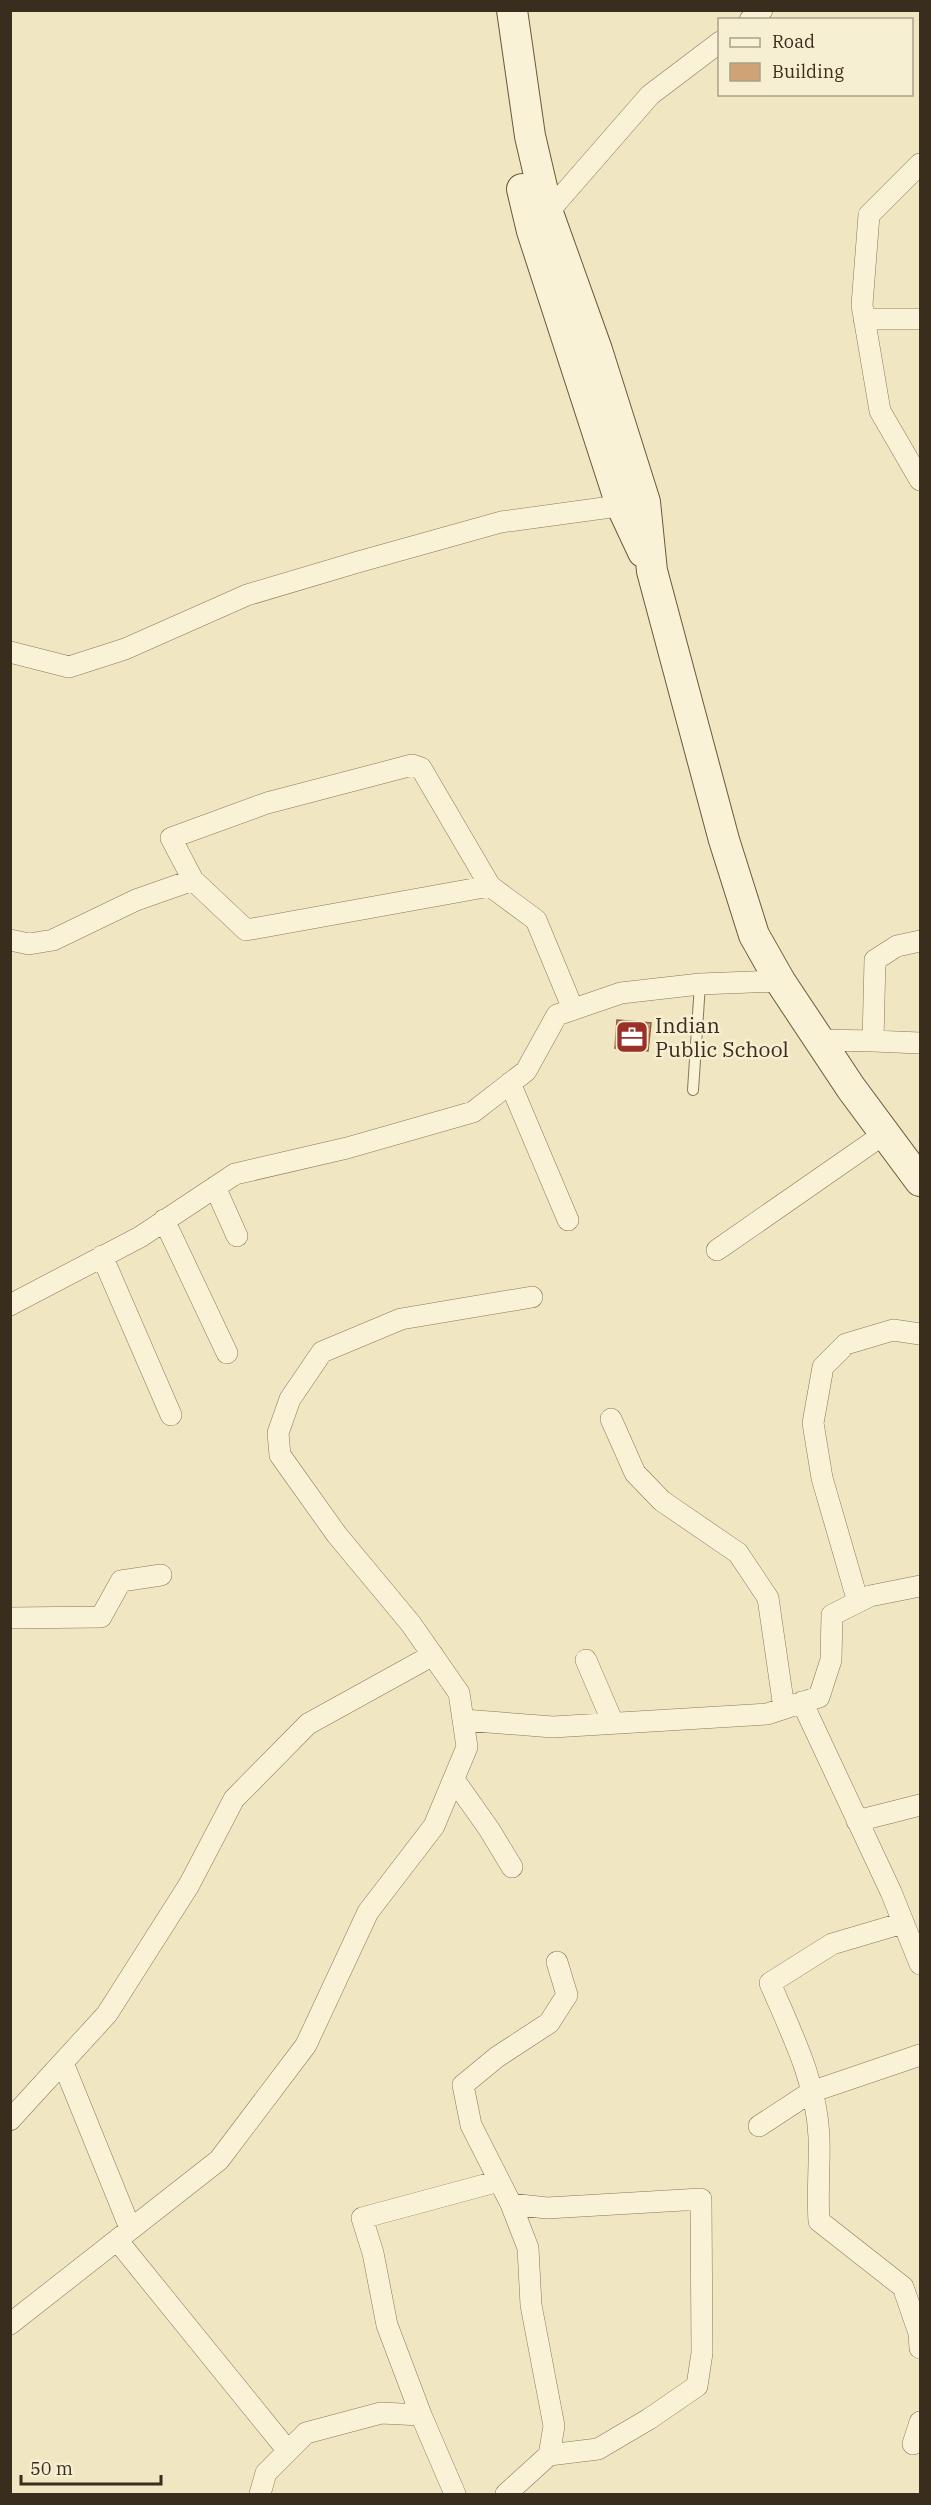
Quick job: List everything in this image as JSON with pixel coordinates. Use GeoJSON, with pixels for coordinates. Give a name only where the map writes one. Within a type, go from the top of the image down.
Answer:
{"type":"FeatureCollection","features":[{"type":"Feature","properties":{"kind":"street"},"geometry":{"type":"LineString","coordinates":[[492,10],[503,96],[518,171],[540,222],[633,503],[727,850],[754,935],[780,981],[819,1040],[884,1134],[921,1180]]}},
{"type":"Feature","properties":{"kind":"street"},"geometry":{"type":"LineString","coordinates":[[513,10],[540,222]]}},
{"type":"Feature","properties":{"kind":"street"},"geometry":{"type":"LineString","coordinates":[[540,222],[650,95],[718,44]]}},
{"type":"Feature","properties":{"kind":"street"},"geometry":{"type":"LineString","coordinates":[[921,164],[869,215],[862,305],[880,411],[921,480]]}},
{"type":"Feature","properties":{"kind":"street"},"geometry":{"type":"LineString","coordinates":[[864,319],[921,319]]}},
{"type":"Feature","properties":{"kind":"street"},"geometry":{"type":"LineString","coordinates":[[10,652],[69,667],[125,649],[247,595],[358,562],[501,522],[633,503]]}},
{"type":"Feature","properties":{"kind":"street"},"geometry":{"type":"LineString","coordinates":[[490,886],[246,930],[193,880],[171,838],[267,803],[412,765],[422,768],[490,886],[536,920],[573,1009]]}},
{"type":"Feature","properties":{"kind":"street"},"geometry":{"type":"LineString","coordinates":[[10,940],[29,944],[53,940],[136,900],[193,880]]}},
{"type":"Feature","properties":{"kind":"street"},"geometry":{"type":"LineString","coordinates":[[873,1041],[875,960],[897,946],[921,941]]}},
{"type":"Feature","properties":{"kind":"street"},"geometry":{"type":"LineString","coordinates":[[10,1305],[164,1220],[235,1174],[347,1148],[472,1112],[526,1071],[557,1015],[621,993],[700,984],[780,981]]}},
{"type":"Feature","properties":{"kind":"street"},"geometry":{"type":"LineString","coordinates":[[819,1040],[921,1043]]}},
{"type":"Feature","properties":{"kind":"street"},"geometry":{"type":"LineString","coordinates":[[510,1083],[568,1220]]}},
{"type":"Feature","properties":{"kind":"street"},"geometry":{"type":"LineString","coordinates":[[717,1250],[884,1134]]}},
{"type":"Feature","properties":{"kind":"street"},"geometry":{"type":"LineString","coordinates":[[215,1187],[237,1236]]}},
{"type":"Feature","properties":{"kind":"street"},"geometry":{"type":"LineString","coordinates":[[164,1220],[227,1353]]}},
{"type":"Feature","properties":{"kind":"street"},"geometry":{"type":"LineString","coordinates":[[102,1256],[171,1415]]}},
{"type":"Feature","properties":{"kind":"street"},"geometry":{"type":"LineString","coordinates":[[10,2324],[219,2160],[306,2045],[368,1912],[434,1826],[455,1781],[467,1747],[459,1693],[411,1624],[337,1535],[280,1455],[278,1433],[290,1400],[322,1352],[401,1319],[532,1297]]}},
{"type":"Feature","properties":{"kind":"street"},"geometry":{"type":"LineString","coordinates":[[858,1602],[822,1478],[813,1423],[823,1367],[846,1344],[893,1330],[921,1334]]}},
{"type":"Feature","properties":{"kind":"street"},"geometry":{"type":"LineString","coordinates":[[611,1419],[635,1473],[662,1501],[738,1553],[768,1598],[793,1705],[857,1821],[921,1964]]}},
{"type":"Feature","properties":{"kind":"street"},"geometry":{"type":"LineString","coordinates":[[10,1618],[101,1617],[121,1581],[161,1575]]}},
{"type":"Feature","properties":{"kind":"street"},"geometry":{"type":"LineString","coordinates":[[463,1720],[553,1727],[767,1714],[819,1697],[831,1660],[832,1615],[870,1596],[921,1586]]}},
{"type":"Feature","properties":{"kind":"street"},"geometry":{"type":"LineString","coordinates":[[10,2120],[107,2014],[189,1885],[234,1799],[308,1724],[433,1655]]}},
{"type":"Feature","properties":{"kind":"street"},"geometry":{"type":"LineString","coordinates":[[586,1660],[613,1723]]}},
{"type":"Feature","properties":{"kind":"street"},"geometry":{"type":"LineString","coordinates":[[455,1781],[489,1829],[512,1867]]}},
{"type":"Feature","properties":{"kind":"street"},"geometry":{"type":"LineString","coordinates":[[857,1821],[921,1805]]}},
{"type":"Feature","properties":{"kind":"street"},"geometry":{"type":"LineString","coordinates":[[903,1923],[832,1944],[770,1983],[800,2052],[811,2092],[819,2136],[817,2192],[819,2221],[903,2287],[919,2333],[921,2348]]}},
{"type":"Feature","properties":{"kind":"street"},"geometry":{"type":"LineString","coordinates":[[549,2455],[554,2426],[531,2305],[528,2248],[511,2204],[471,2125],[463,2085],[497,2057],[549,2023],[567,1995],[557,1962]]}},
{"type":"Feature","properties":{"kind":"street"},"geometry":{"type":"LineString","coordinates":[[759,2126],[811,2092],[921,2055]]}},
{"type":"Feature","properties":{"kind":"street"},"geometry":{"type":"LineString","coordinates":[[63,2063],[123,2234],[288,2451]]}},
{"type":"Feature","properties":{"kind":"street"},"geometry":{"type":"LineString","coordinates":[[455,2494],[421,2415],[387,2325],[373,2253],[362,2218],[499,2181]]}},
{"type":"Feature","properties":{"kind":"street"},"geometry":{"type":"LineString","coordinates":[[506,2494],[549,2455],[598,2449],[649,2419],[697,2386],[702,2353],[701,2199],[547,2208],[511,2204]]}},
{"type":"Feature","properties":{"kind":"street"},"geometry":{"type":"LineString","coordinates":[[260,2494],[266,2473],[306,2433],[381,2413],[421,2415]]}},
{"type":"Feature","properties":{"kind":"street"},"geometry":{"type":"LineString","coordinates":[[913,2444],[921,2422]]}},
{"type":"Feature","properties":{"kind":"lane"},"geometry":{"type":"LineString","coordinates":[[693,1090],[700,984]]}},
{"type":"Feature","properties":{"kind":"building"},"geometry":{"type":"Polygon","coordinates":[[[617,1020],[651,1023],[648,1051],[615,1048],[617,1020]]]}},
{"type":"Feature","properties":{"kind":"place","name":"Indian Public School"},"geometry":{"type":"Point","coordinates":[632,1037]}}]}
